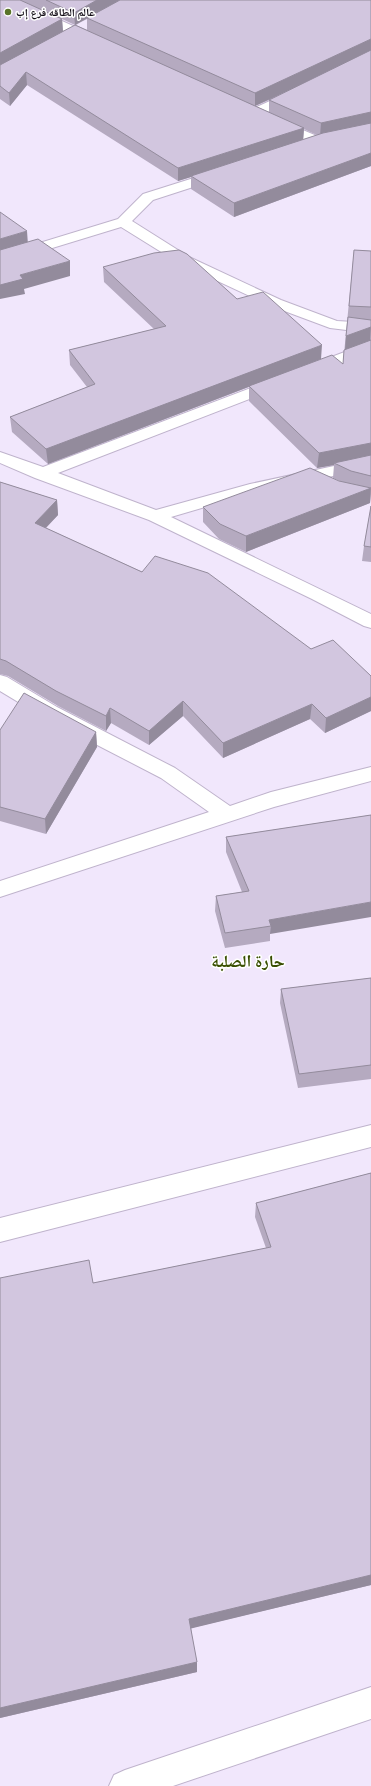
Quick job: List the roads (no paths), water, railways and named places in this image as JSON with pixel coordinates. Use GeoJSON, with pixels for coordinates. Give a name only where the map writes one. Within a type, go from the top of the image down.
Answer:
{"type":"FeatureCollection","features":[{"type":"Feature","properties":{"kind":"street"},"geometry":{"type":"LineString","coordinates":[[6,0],[110,48]]}},
{"type":"Feature","properties":{"kind":"street"},"geometry":{"type":"LineString","coordinates":[[61,39],[87,24]]}},
{"type":"Feature","properties":{"kind":"street"},"geometry":{"type":"LineString","coordinates":[[255,113],[310,86]]}},
{"type":"Feature","properties":{"kind":"street"},"geometry":{"type":"LineString","coordinates":[[241,107],[319,142]]}},
{"type":"Feature","properties":{"kind":"street"},"geometry":{"type":"LineString","coordinates":[[296,149],[334,139]]}},
{"type":"Feature","properties":{"kind":"street"},"geometry":{"type":"LineString","coordinates":[[0,260],[123,222],[148,197],[229,170]]}},
{"type":"Feature","properties":{"kind":"street"},"geometry":{"type":"LineString","coordinates":[[123,222],[184,260],[276,303],[334,325],[371,328]]}},
{"type":"Feature","properties":{"kind":"street"},"geometry":{"type":"LineString","coordinates":[[41,474],[371,347]]}},
{"type":"Feature","properties":{"kind":"street"},"geometry":{"type":"LineString","coordinates":[[0,457],[41,474],[156,516],[319,595],[371,622]]}},
{"type":"Feature","properties":{"kind":"street"},"geometry":{"type":"LineString","coordinates":[[156,516],[250,489],[308,475],[371,463]]}},
{"type":"Feature","properties":{"kind":"street"},"geometry":{"type":"LineString","coordinates":[[308,475],[337,488]]}},
{"type":"Feature","properties":{"kind":"street"},"geometry":{"type":"LineString","coordinates":[[0,682],[50,712],[168,773],[227,814]]}},
{"type":"Feature","properties":{"kind":"street"},"geometry":{"type":"LineString","coordinates":[[0,889],[271,800],[371,774]]}},
{"type":"Feature","properties":{"kind":"street"},"geometry":{"type":"LineString","coordinates":[[0,1230],[371,1136]]}},
{"type":"Feature","properties":{"kind":"street"},"geometry":{"type":"LineString","coordinates":[[125,1786],[371,1704]]}},
{"type":"Feature","properties":{"kind":"place","name":"عالم الطاقه فرع إب"},"geometry":{"type":"Point","coordinates":[8,12]}},
{"type":"Feature","properties":{"kind":"district","name":"حارة الصلبة"},"geometry":{"type":"Point","coordinates":[248,961]}}]}
